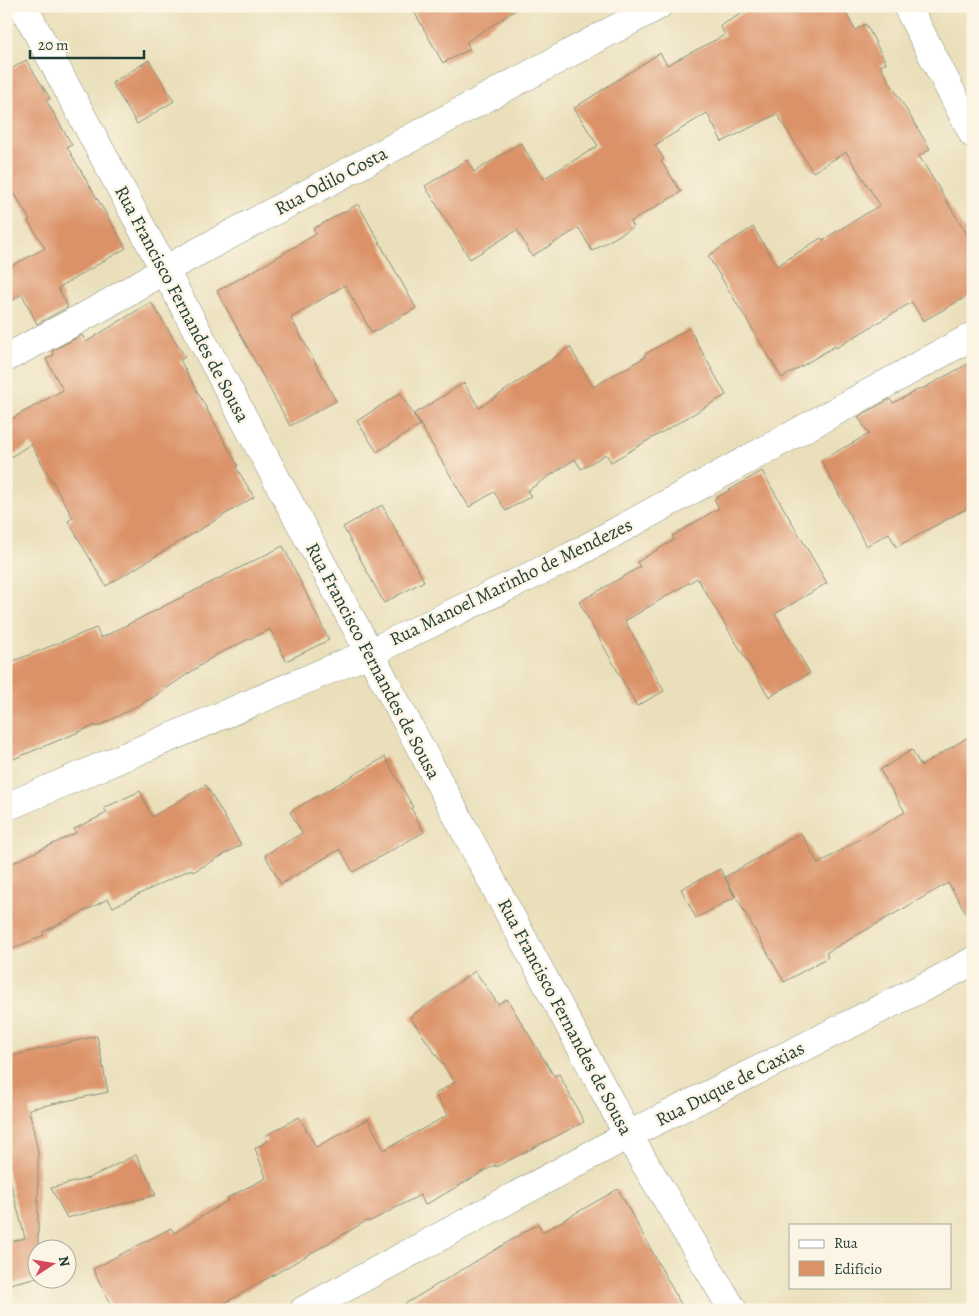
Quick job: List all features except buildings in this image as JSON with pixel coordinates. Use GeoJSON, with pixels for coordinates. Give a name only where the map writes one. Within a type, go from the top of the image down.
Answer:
{"type":"FeatureCollection","features":[{"type":"Feature","properties":{"kind":"street","name":"Rua Francisco Fernandes de Sousa"},"geometry":{"type":"LineString","coordinates":[[23,6],[628,1135],[733,1310]]}},
{"type":"Feature","properties":{"kind":"street","name":"Rua Odilo Costa"},"geometry":{"type":"LineString","coordinates":[[6,358],[100,308],[164,270],[658,6]]}},
{"type":"Feature","properties":{"kind":"street"},"geometry":{"type":"LineString","coordinates":[[907,6],[973,134]]}},
{"type":"Feature","properties":{"kind":"street","name":"Rua Manoel Marinho de Mendezes"},"geometry":{"type":"LineString","coordinates":[[6,807],[369,653],[568,558],[973,336]]}},
{"type":"Feature","properties":{"kind":"street","name":"Rua Duque de Caxias"},"geometry":{"type":"LineString","coordinates":[[304,1310],[628,1135],[931,984],[973,961]]}}]}
